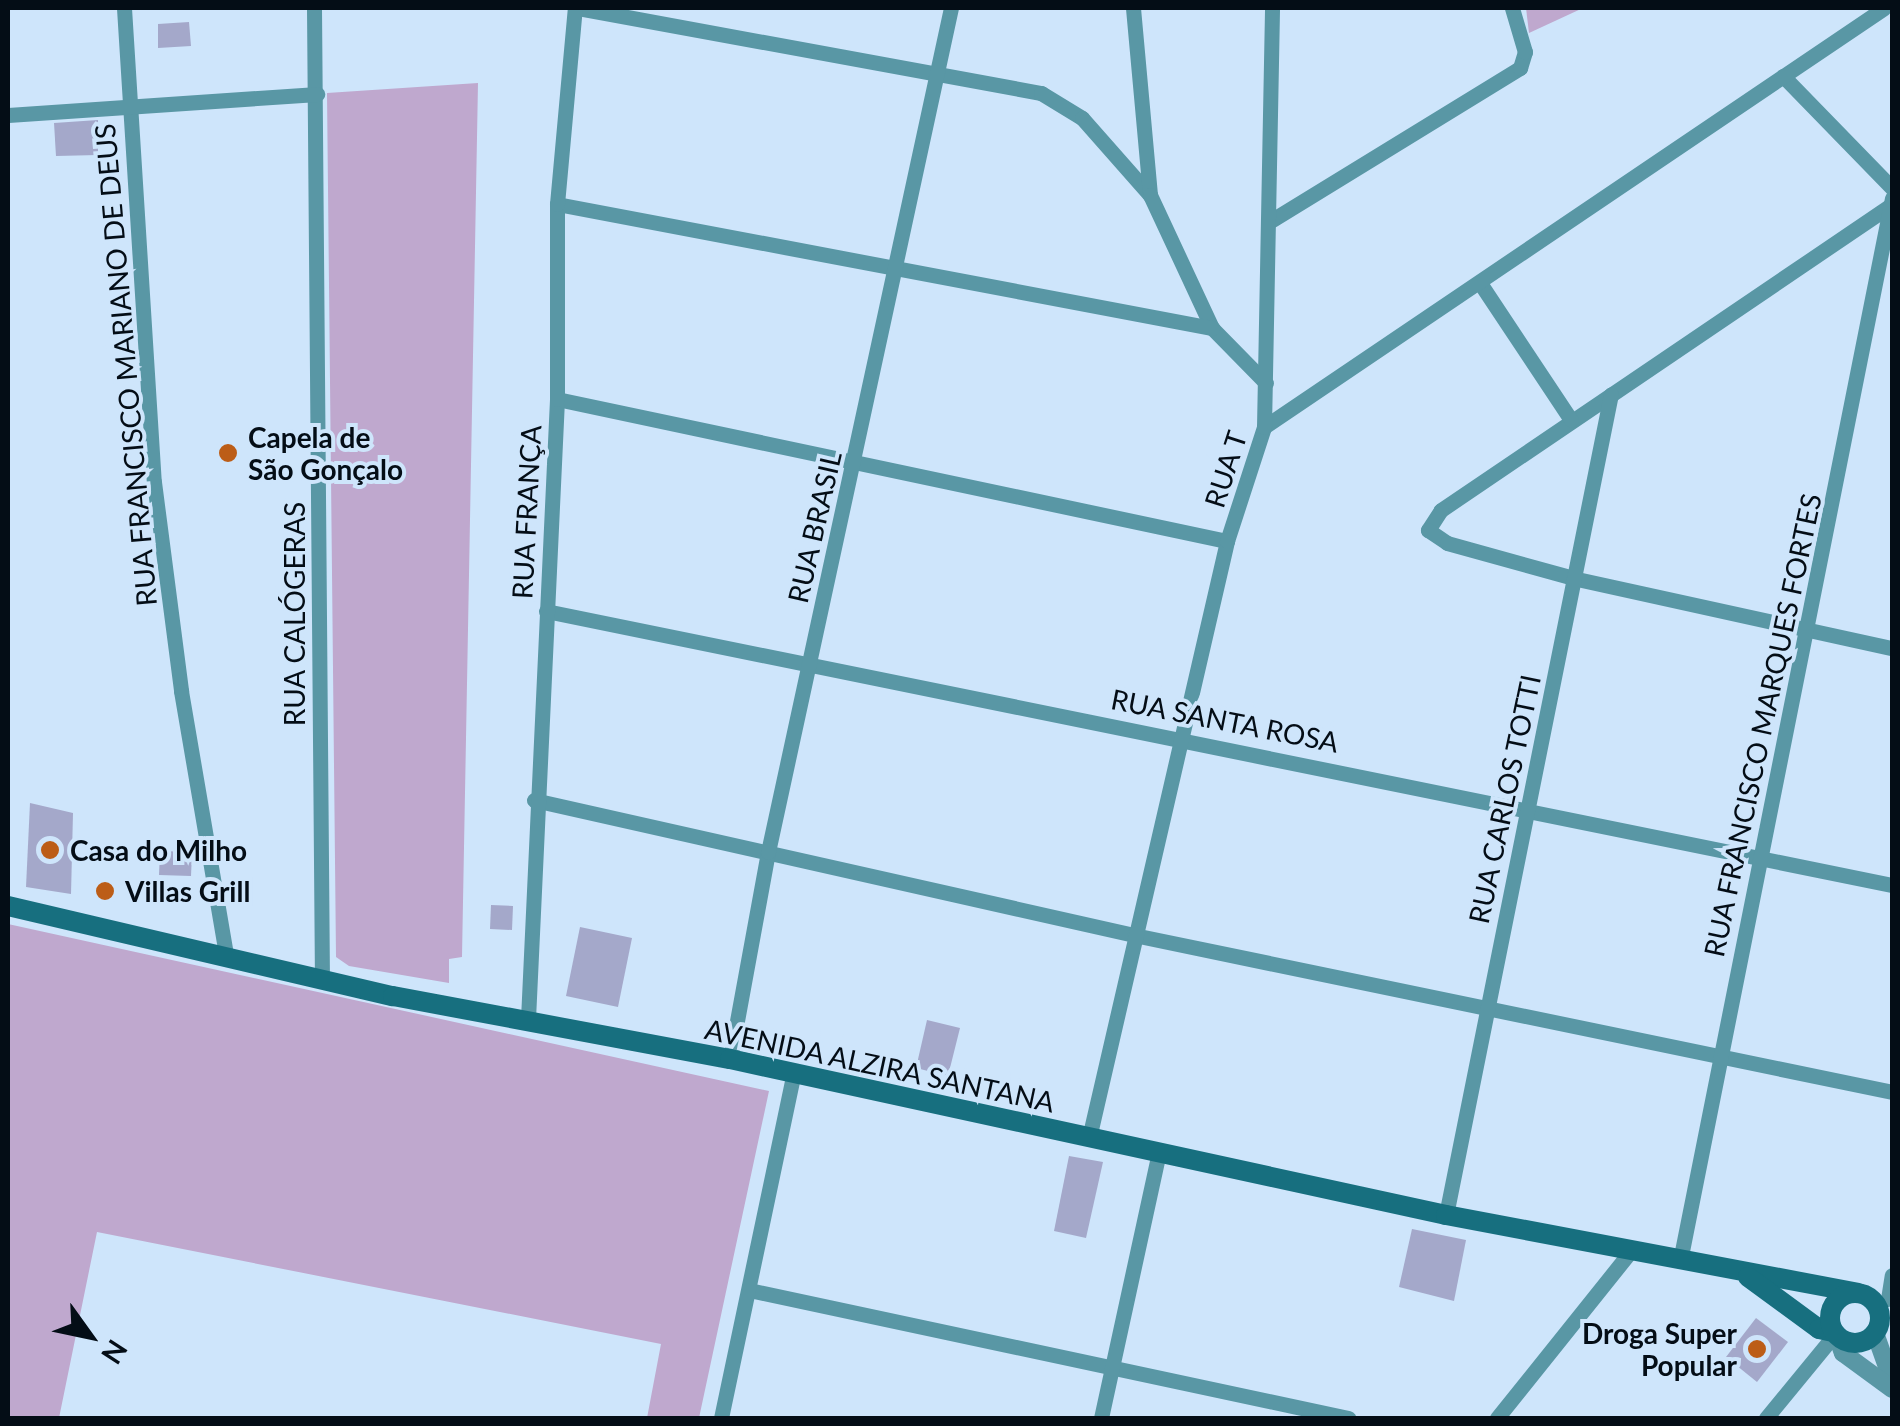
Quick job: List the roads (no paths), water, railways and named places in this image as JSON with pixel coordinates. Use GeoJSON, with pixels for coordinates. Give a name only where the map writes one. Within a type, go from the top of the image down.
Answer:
{"type":"FeatureCollection","features":[{"type":"Feature","properties":{"kind":"main road","name":"AVENIDA ALZIRA SANTANA"},"geometry":{"type":"LineString","coordinates":[[8,906],[226,954],[322,981],[794,1072],[1446,1215],[1890,1300]]}},
{"type":"Feature","properties":{"kind":"main road","name":"AVENIDA ALZIRA SANTANA"},"geometry":{"type":"LineString","coordinates":[[1742,1272],[1820,1330],[1835,1334]]}},
{"type":"Feature","properties":{"kind":"main road"},"geometry":{"type":"LineString","coordinates":[[1861,1294],[1877,1304],[1882,1327],[1856,1343],[1835,1334],[1832,1307],[1861,1294]]}},
{"type":"Feature","properties":{"kind":"street","name":"RUA FRANCISCO MARIANO DE DEUS"},"geometry":{"type":"LineString","coordinates":[[124,8],[154,482],[181,692],[226,954]]}},
{"type":"Feature","properties":{"kind":"street","name":"RUA CALÓGERAS"},"geometry":{"type":"LineString","coordinates":[[314,8],[322,981]]}},
{"type":"Feature","properties":{"kind":"street"},"geometry":{"type":"LineString","coordinates":[[576,8],[940,72],[1061,101],[1150,195],[1212,328],[1266,383]]}},
{"type":"Feature","properties":{"kind":"street","name":"RUA FRANÇA"},"geometry":{"type":"LineString","coordinates":[[528,1019],[534,800],[557,399],[557,204],[576,8]]}},
{"type":"Feature","properties":{"kind":"street","name":"RUA BRASIL"},"geometry":{"type":"LineString","coordinates":[[730,1059],[768,852],[898,273],[952,8]]}},
{"type":"Feature","properties":{"kind":"street"},"geometry":{"type":"LineString","coordinates":[[1133,8],[1150,195]]}},
{"type":"Feature","properties":{"kind":"street"},"geometry":{"type":"LineString","coordinates":[[1264,427],[1272,220],[1272,8]]}},
{"type":"Feature","properties":{"kind":"street"},"geometry":{"type":"LineString","coordinates":[[1272,220],[1520,68],[1525,52],[1512,8]]}},
{"type":"Feature","properties":{"kind":"street","name":"RUA T"},"geometry":{"type":"LineString","coordinates":[[1089,1138],[1227,541],[1264,427],[1880,10]]}},
{"type":"Feature","properties":{"kind":"street"},"geometry":{"type":"LineString","coordinates":[[1783,76],[1892,188]]}},
{"type":"Feature","properties":{"kind":"street"},"geometry":{"type":"LineString","coordinates":[[8,115],[317,94]]}},
{"type":"Feature","properties":{"kind":"street"},"geometry":{"type":"LineString","coordinates":[[1892,202],[1441,510],[1428,530],[1447,543],[1577,579],[1892,648]]}},
{"type":"Feature","properties":{"kind":"street","name":"RUA FRANCISCO MARQUES FORTES"},"geometry":{"type":"LineString","coordinates":[[1680,1261],[1892,202]]}},
{"type":"Feature","properties":{"kind":"street"},"geometry":{"type":"LineString","coordinates":[[557,204],[898,273],[1212,328]]}},
{"type":"Feature","properties":{"kind":"street"},"geometry":{"type":"LineString","coordinates":[[1480,282],[1572,420]]}},
{"type":"Feature","properties":{"kind":"street","name":"RUA CARLOS TOTTI"},"geometry":{"type":"LineString","coordinates":[[1446,1215],[1526,805],[1577,579],[1611,394]]}},
{"type":"Feature","properties":{"kind":"street"},"geometry":{"type":"LineString","coordinates":[[557,399],[1227,541]]}},
{"type":"Feature","properties":{"kind":"street","name":"RUA SANTA ROSA"},"geometry":{"type":"LineString","coordinates":[[546,611],[809,660],[1526,805],[1892,885]]}},
{"type":"Feature","properties":{"kind":"street"},"geometry":{"type":"LineString","coordinates":[[534,800],[1134,935],[1892,1092]]}},
{"type":"Feature","properties":{"kind":"street"},"geometry":{"type":"LineString","coordinates":[[721,1418],[794,1072]]}},
{"type":"Feature","properties":{"kind":"street"},"geometry":{"type":"LineString","coordinates":[[1101,1418],[1159,1153]]}},
{"type":"Feature","properties":{"kind":"street"},"geometry":{"type":"LineString","coordinates":[[1497,1418],[1630,1252]]}},
{"type":"Feature","properties":{"kind":"street"},"geometry":{"type":"LineString","coordinates":[[1890,1300],[1892,1275]]}},
{"type":"Feature","properties":{"kind":"street"},"geometry":{"type":"LineString","coordinates":[[749,1290],[1348,1418]]}},
{"type":"Feature","properties":{"kind":"street"},"geometry":{"type":"LineString","coordinates":[[1882,1327],[1892,1381]]}},
{"type":"Feature","properties":{"kind":"street"},"geometry":{"type":"LineString","coordinates":[[1766,1418],[1835,1334],[1843,1353],[1892,1390]]}},
{"type":"Feature","properties":{"kind":"place","name":"Capela de São Gonçalo"},"geometry":{"type":"Point","coordinates":[228,453]}},
{"type":"Feature","properties":{"kind":"place","name":"Casa do Milho"},"geometry":{"type":"Point","coordinates":[50,850]}},
{"type":"Feature","properties":{"kind":"place","name":"Villas Grill"},"geometry":{"type":"Point","coordinates":[105,891]}},
{"type":"Feature","properties":{"kind":"place","name":"Droga Super Popular"},"geometry":{"type":"Point","coordinates":[1757,1349]}}]}
